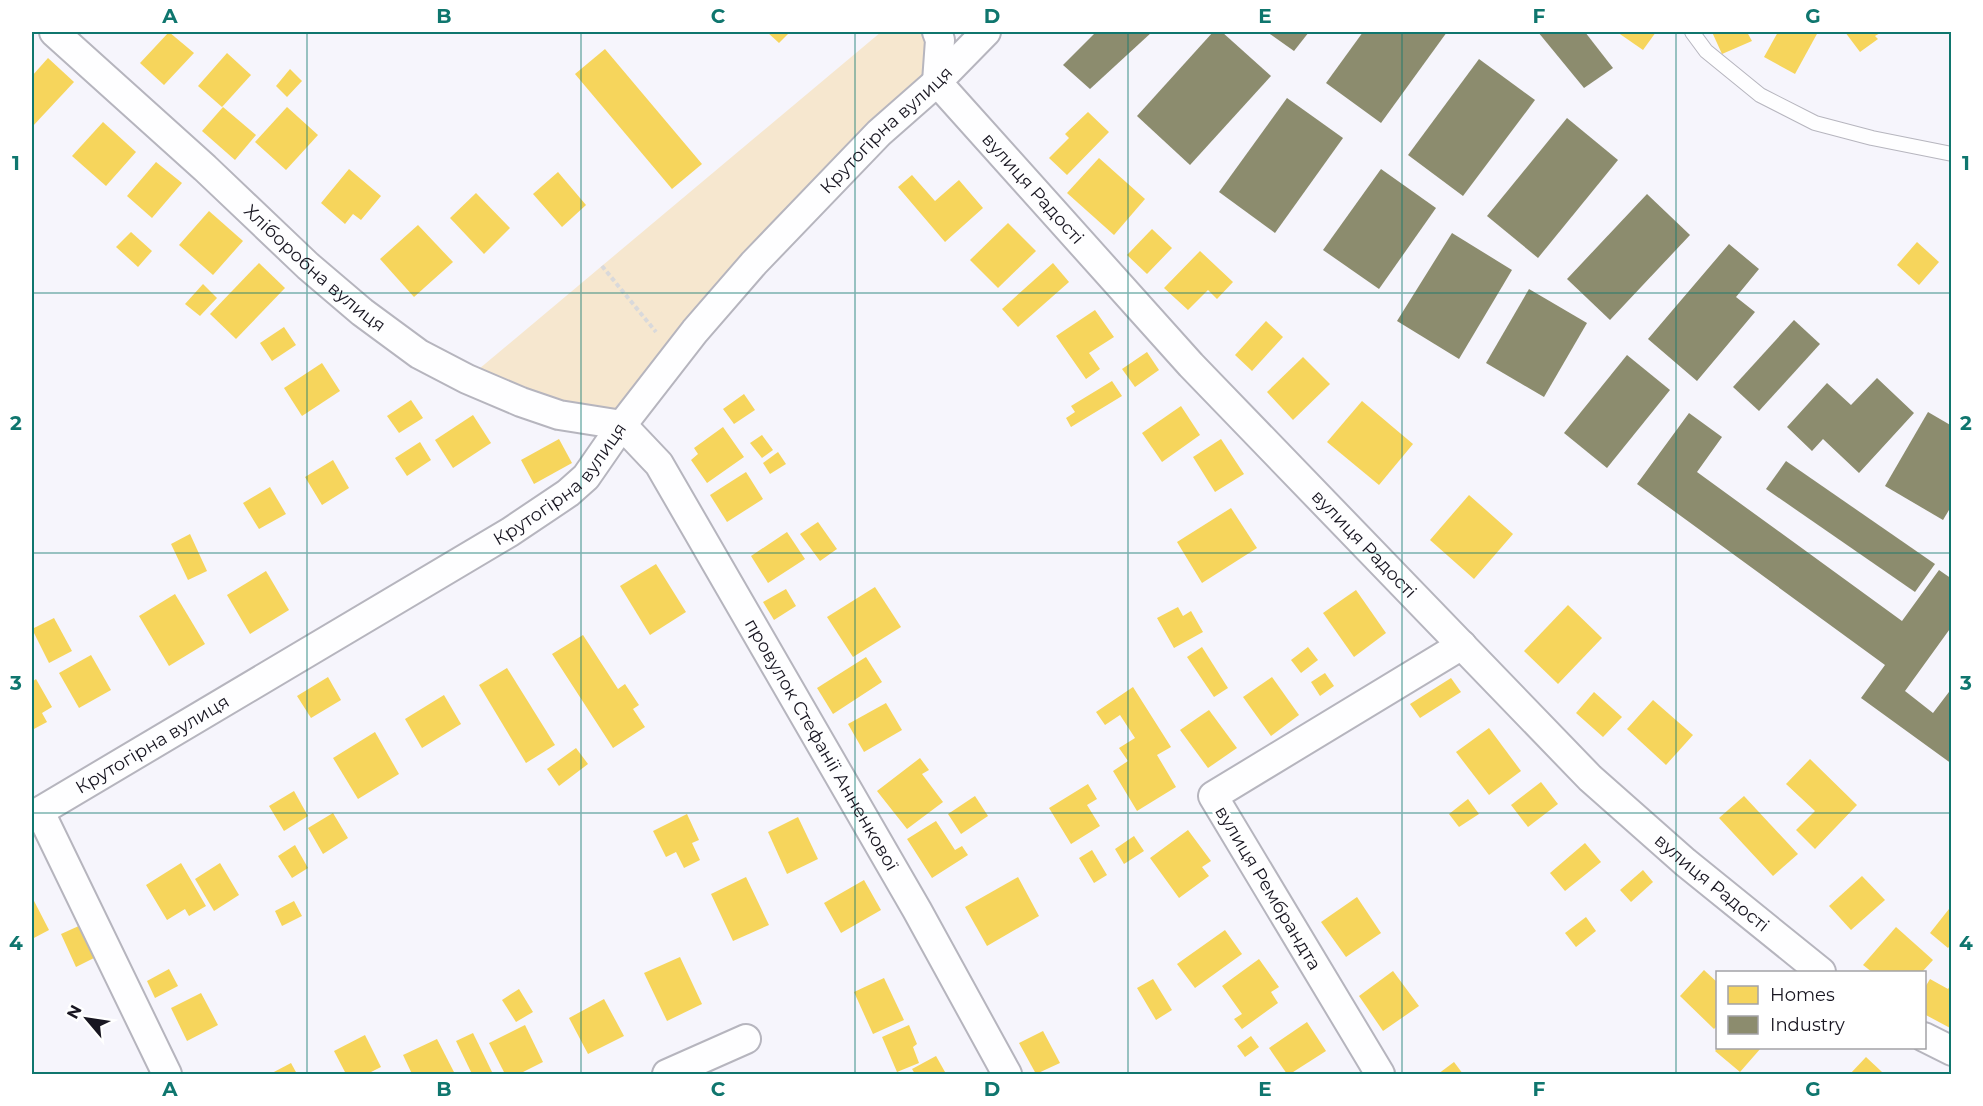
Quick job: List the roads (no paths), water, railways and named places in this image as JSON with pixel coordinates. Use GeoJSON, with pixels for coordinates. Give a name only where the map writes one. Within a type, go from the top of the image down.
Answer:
{"type":"FeatureCollection","features":[{"type":"Feature","properties":{"kind":"street","name":"Хліборобна вулиця"},"geometry":{"type":"LineString","coordinates":[[54,32],[205,168],[308,266],[362,312],[419,354],[467,379],[559,416],[622,425]]}},
{"type":"Feature","properties":{"kind":"street"},"geometry":{"type":"LineString","coordinates":[[937,82],[940,40],[938,32]]}},
{"type":"Feature","properties":{"kind":"street","name":"Крутогірна вулиця"},"geometry":{"type":"LineString","coordinates":[[36,814],[510,532],[568,493],[586,477],[622,425],[695,331],[775,239],[879,133],[937,82],[986,32]]}},
{"type":"Feature","properties":{"kind":"street","name":"вулиця Радості"},"geometry":{"type":"LineString","coordinates":[[937,82],[1191,365],[1590,778],[1685,862],[1820,971]]}},
{"type":"Feature","properties":{"kind":"street","name":"провулок Стефанії Анненкової"},"geometry":{"type":"LineString","coordinates":[[622,425],[659,464],[888,860],[1007,1074]]}},
{"type":"Feature","properties":{"kind":"street","name":"вулиця Рембрандта"},"geometry":{"type":"LineString","coordinates":[[1380,1074],[1213,796],[1462,645]]}},
{"type":"Feature","properties":{"kind":"street"},"geometry":{"type":"LineString","coordinates":[[36,814],[167,1074]]}},
{"type":"Feature","properties":{"kind":"street"},"geometry":{"type":"LineString","coordinates":[[1926,1038],[1952,1051]]}},
{"type":"Feature","properties":{"kind":"street"},"geometry":{"type":"LineString","coordinates":[[667,1074],[746,1039]]}},
{"type":"Feature","properties":{"kind":"lane"},"geometry":{"type":"LineString","coordinates":[[1692,32],[1706,51],[1760,95],[1815,123],[1952,154]]}}]}
